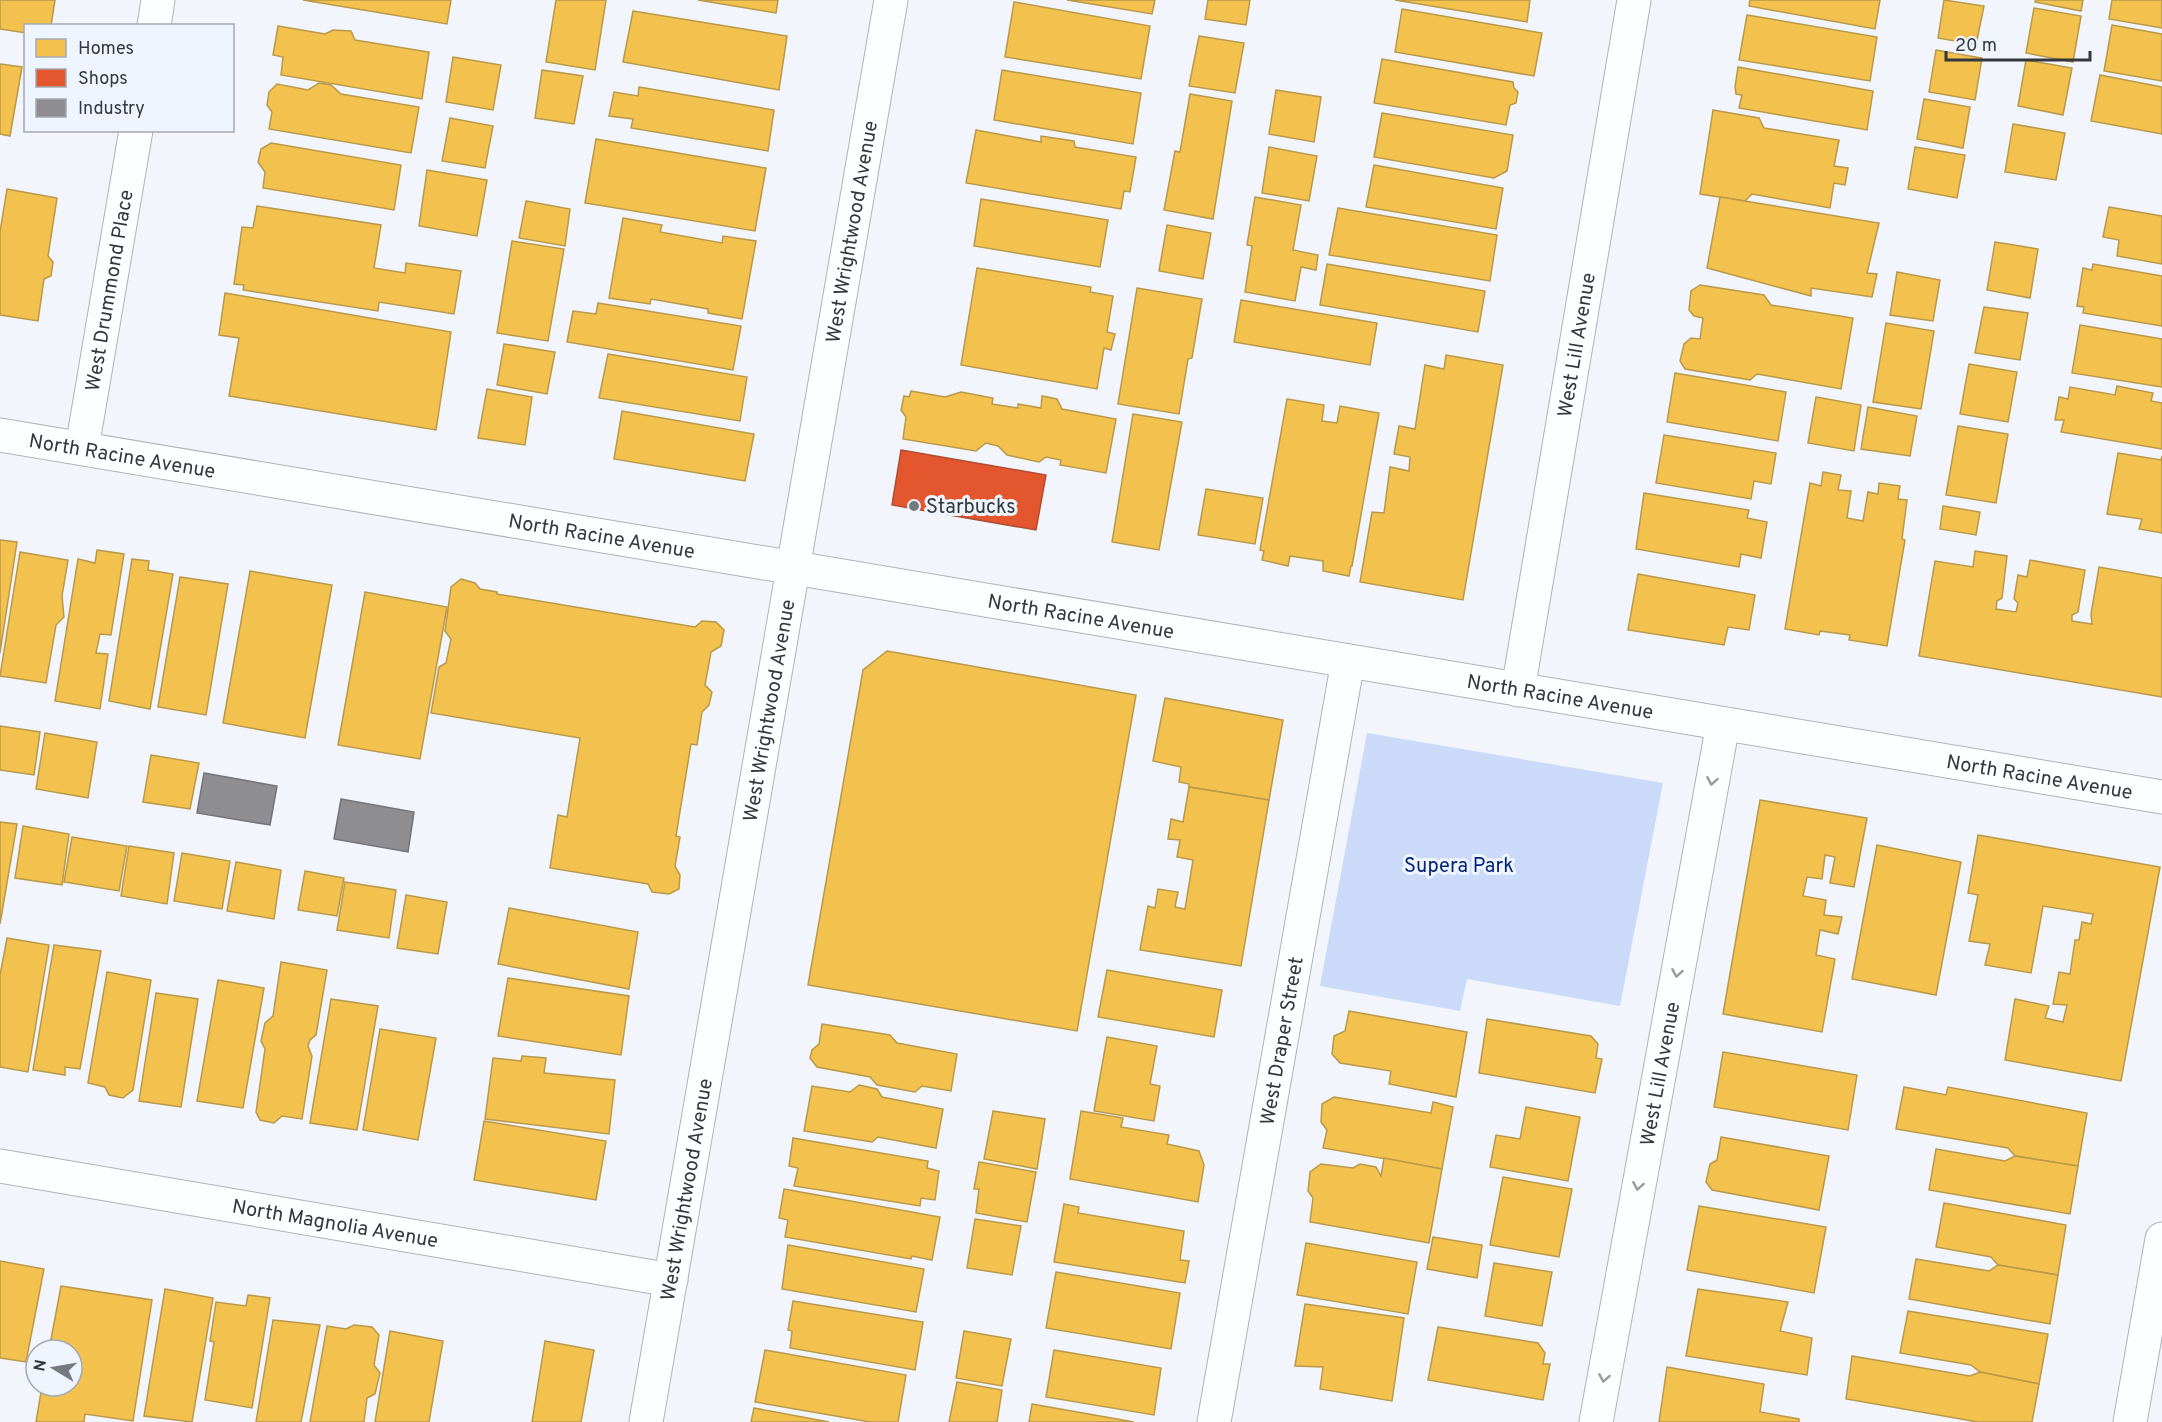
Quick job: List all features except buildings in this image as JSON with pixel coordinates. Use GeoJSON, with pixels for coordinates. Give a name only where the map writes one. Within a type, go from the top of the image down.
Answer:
{"type":"FeatureCollection","features":[{"type":"Feature","properties":{"kind":"street"},"geometry":{"type":"LineString","coordinates":[[154,24],[158,0]]}},
{"type":"Feature","properties":{"kind":"street","name":"West Wrightwood Avenue"},"geometry":{"type":"LineString","coordinates":[[646,1422],[891,0]]}},
{"type":"Feature","properties":{"kind":"street","name":"West Lill Avenue"},"geometry":{"type":"LineString","coordinates":[[1518,690],[1634,0]]}},
{"type":"Feature","properties":{"kind":"street","name":"West Drummond Place"},"geometry":{"type":"LineString","coordinates":[[82,448],[136,132]]}},
{"type":"Feature","properties":{"kind":"street","name":"North Racine Avenue"},"geometry":{"type":"LineString","coordinates":[[0,435],[2162,797]]}},
{"type":"Feature","properties":{"kind":"street","name":"West Draper Street"},"geometry":{"type":"LineString","coordinates":[[1214,1422],[1348,661]]}},
{"type":"Feature","properties":{"kind":"street","name":"West Lill Avenue"},"geometry":{"type":"LineString","coordinates":[[1596,1422],[1723,724]]}},
{"type":"Feature","properties":{"kind":"street","name":"North Magnolia Avenue"},"geometry":{"type":"LineString","coordinates":[[0,1166],[671,1280]]}},
{"type":"Feature","properties":{"kind":"street"},"geometry":{"type":"LineString","coordinates":[[2130,1422],[2162,1239]]}},
{"type":"Feature","properties":{"kind":"green space","name":"Supera Park"},"geometry":{"type":"Polygon","coordinates":[[[1367,733],[1663,783],[1620,1006],[1467,979],[1460,1011],[1320,986],[1367,733]]]}},
{"type":"Feature","properties":{"kind":"place","name":"Starbucks"},"geometry":{"type":"Point","coordinates":[914,506]}}]}
